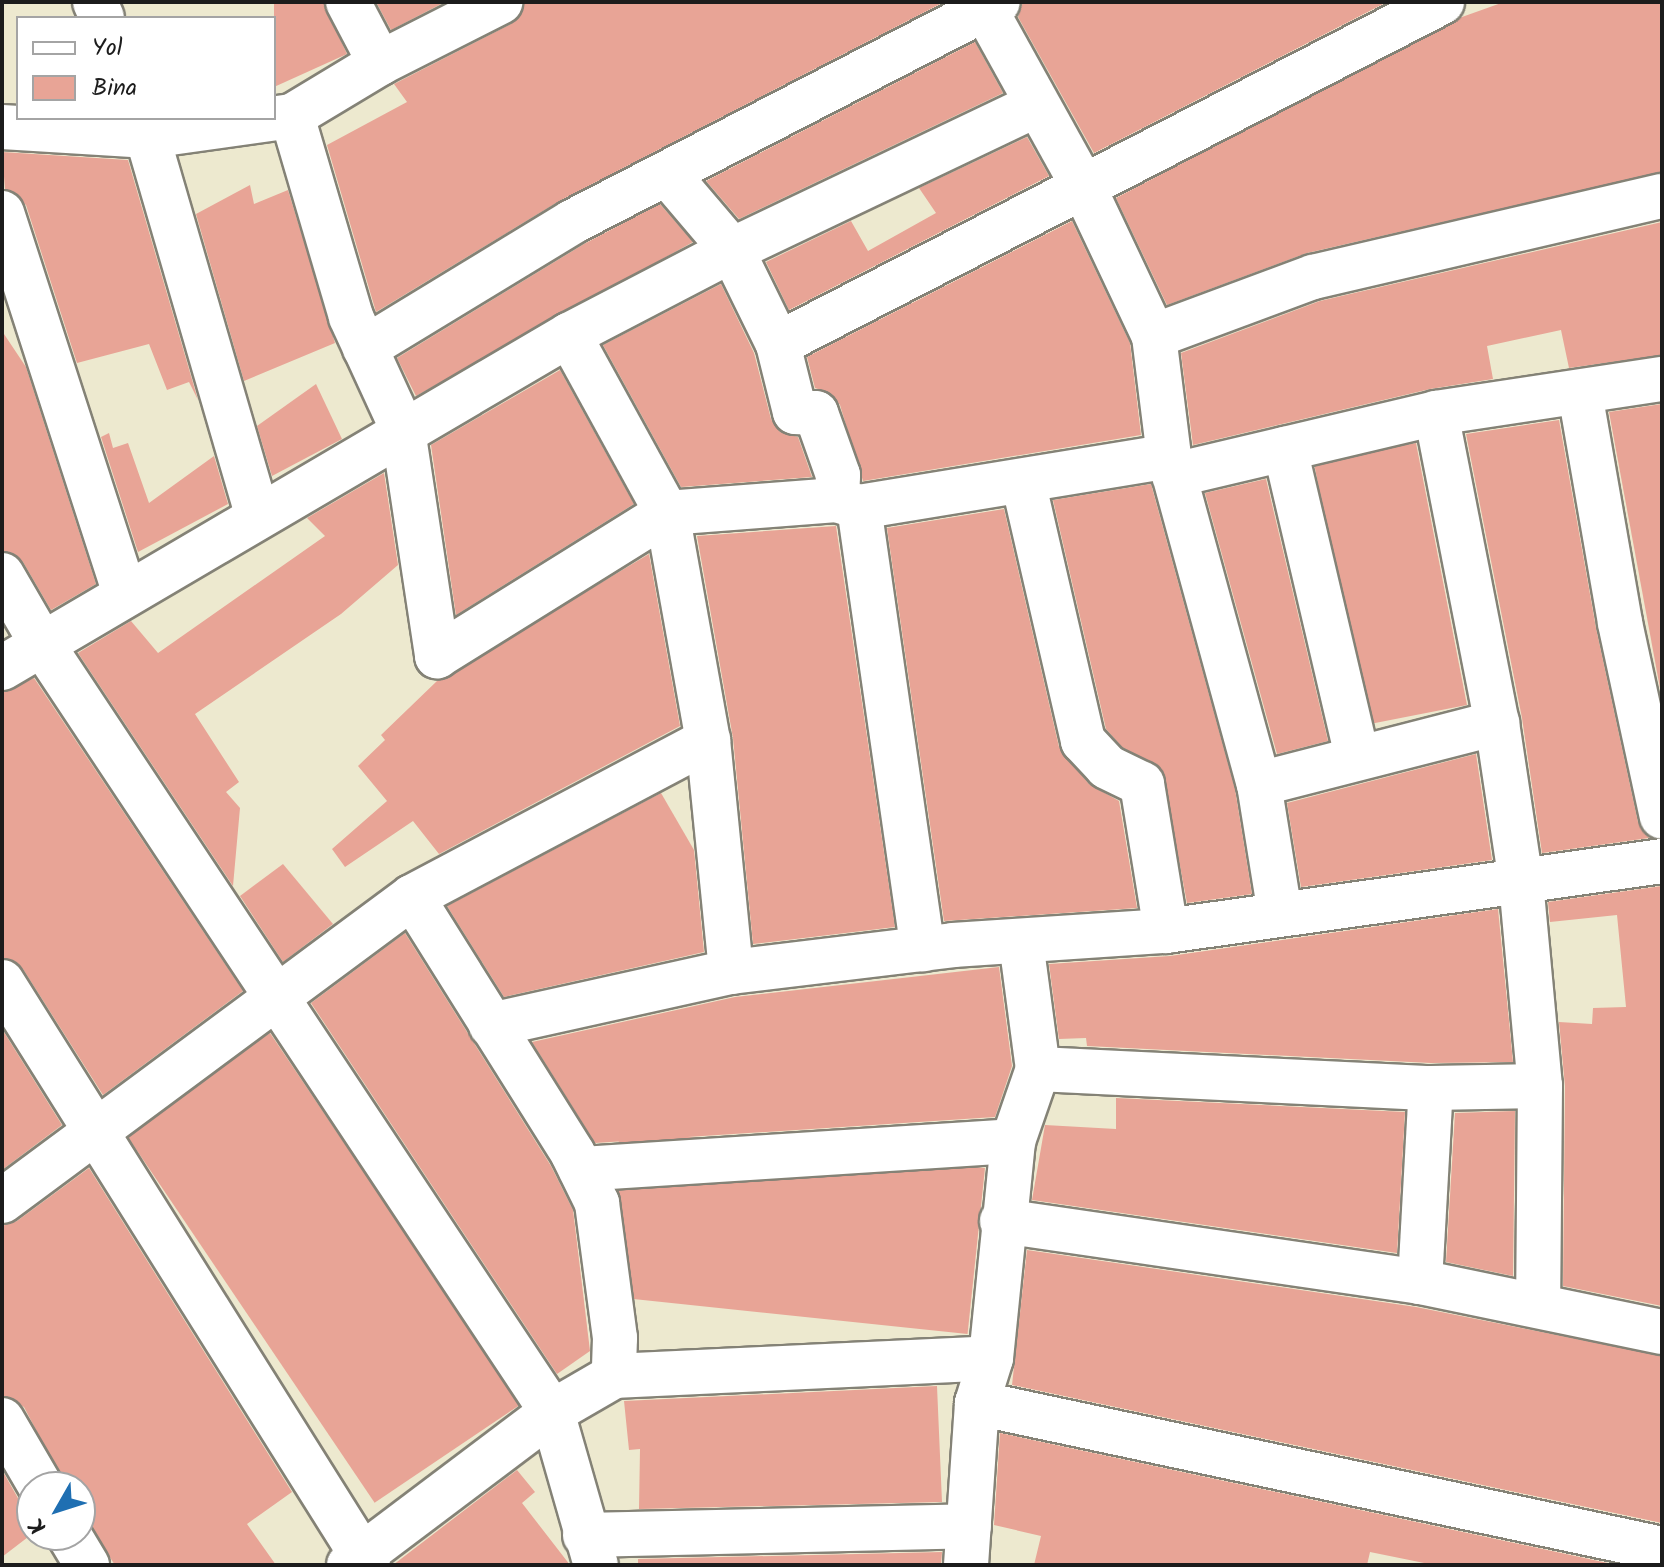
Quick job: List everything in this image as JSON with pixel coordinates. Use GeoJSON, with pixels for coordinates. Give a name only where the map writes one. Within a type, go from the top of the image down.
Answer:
{"type":"FeatureCollection","features":[{"type":"Feature","properties":{"kind":"street"},"geometry":{"type":"LineString","coordinates":[[348,2],[380,63]]}},
{"type":"Feature","properties":{"kind":"street"},"geometry":{"type":"LineString","coordinates":[[276,117],[292,116],[380,63],[500,2]]}},
{"type":"Feature","properties":{"kind":"street"},"geometry":{"type":"LineString","coordinates":[[778,344],[1442,2]]}},
{"type":"Feature","properties":{"kind":"street"},"geometry":{"type":"LineString","coordinates":[[365,348],[572,222],[669,176],[750,128],[988,4],[1034,106],[1083,186],[1154,336],[1171,466],[1259,784],[1280,913]]}},
{"type":"Feature","properties":{"kind":"street"},"geometry":{"type":"LineString","coordinates":[[2,668],[257,515],[569,335],[732,250],[1034,106]]}},
{"type":"Feature","properties":{"kind":"street"},"geometry":{"type":"LineString","coordinates":[[292,116],[351,317],[403,430],[437,656],[667,513],[848,504],[1171,466],[1285,449],[1436,413],[1662,379]]}},
{"type":"Feature","properties":{"kind":"street"},"geometry":{"type":"LineString","coordinates":[[2,127],[145,127],[239,120]]}},
{"type":"Feature","properties":{"kind":"street"},"geometry":{"type":"LineString","coordinates":[[145,127],[257,515]]}},
{"type":"Feature","properties":{"kind":"street"},"geometry":{"type":"LineString","coordinates":[[669,176],[732,250],[778,344],[795,412],[816,413],[848,504],[923,949]]}},
{"type":"Feature","properties":{"kind":"street"},"geometry":{"type":"LineString","coordinates":[[1154,336],[1313,277],[1662,196]]}},
{"type":"Feature","properties":{"kind":"street"},"geometry":{"type":"LineString","coordinates":[[2,213],[125,593]]}},
{"type":"Feature","properties":{"kind":"street"},"geometry":{"type":"LineString","coordinates":[[569,335],[667,513],[708,740],[731,972]]}},
{"type":"Feature","properties":{"kind":"street"},"geometry":{"type":"LineString","coordinates":[[1580,393],[1620,623],[1662,817]]}},
{"type":"Feature","properties":{"kind":"street"},"geometry":{"type":"LineString","coordinates":[[1436,413],[1497,723],[1521,882],[1540,1086],[1538,1305]]}},
{"type":"Feature","properties":{"kind":"street"},"geometry":{"type":"LineString","coordinates":[[1285,449],[1357,755]]}},
{"type":"Feature","properties":{"kind":"street"},"geometry":{"type":"LineString","coordinates":[[1023,481],[1083,741],[1107,767],[1142,784],[1166,931]]}},
{"type":"Feature","properties":{"kind":"street"},"geometry":{"type":"LineString","coordinates":[[2,575],[42,644],[552,1412],[590,1550],[968,1546],[977,1403],[991,1358],[1002,1221],[1013,1141],[1038,1069],[1021,942]]}},
{"type":"Feature","properties":{"kind":"street"},"geometry":{"type":"LineString","coordinates":[[1259,784],[1357,755],[1497,723]]}},
{"type":"Feature","properties":{"kind":"street"},"geometry":{"type":"LineString","coordinates":[[2,1201],[412,897],[708,740]]}},
{"type":"Feature","properties":{"kind":"street"},"geometry":{"type":"LineString","coordinates":[[491,1025],[731,972],[923,949],[1166,931],[1662,861]]}},
{"type":"Feature","properties":{"kind":"street"},"geometry":{"type":"LineString","coordinates":[[412,897],[581,1169],[597,1203],[615,1338],[614,1376]]}},
{"type":"Feature","properties":{"kind":"street"},"geometry":{"type":"LineString","coordinates":[[2,982],[97,1128],[359,1562],[552,1412],[614,1376],[991,1358]]}},
{"type":"Feature","properties":{"kind":"street"},"geometry":{"type":"LineString","coordinates":[[1038,1069],[1431,1088],[1540,1086]]}},
{"type":"Feature","properties":{"kind":"street"},"geometry":{"type":"LineString","coordinates":[[1420,1282],[1431,1088]]}},
{"type":"Feature","properties":{"kind":"street"},"geometry":{"type":"LineString","coordinates":[[581,1169],[1013,1141]]}},
{"type":"Feature","properties":{"kind":"street"},"geometry":{"type":"LineString","coordinates":[[1002,1221],[1420,1282],[1662,1332]]}},
{"type":"Feature","properties":{"kind":"street"},"geometry":{"type":"LineString","coordinates":[[977,1403],[1662,1549]]}},
{"type":"Feature","properties":{"kind":"street"},"geometry":{"type":"LineString","coordinates":[[2,1420],[32,1471]]}},
{"type":"Feature","properties":{"kind":"building"},"geometry":{"type":"Polygon","coordinates":[[[274,2],[323,2],[347,54],[276,86],[274,2]]]}},
{"type":"Feature","properties":{"kind":"building"},"geometry":{"type":"Polygon","coordinates":[[[376,2],[445,2],[391,30],[376,2]]]}},
{"type":"Feature","properties":{"kind":"building"},"geometry":{"type":"Polygon","coordinates":[[[525,2],[944,2],[561,200],[376,312],[327,145],[407,102],[394,84],[511,24],[525,2]]]}},
{"type":"Feature","properties":{"kind":"building"},"geometry":{"type":"Polygon","coordinates":[[[1023,2],[1387,2],[1094,153],[1018,17],[1023,2]]]}},
{"type":"Feature","properties":{"kind":"building"},"geometry":{"type":"Polygon","coordinates":[[[1504,2],[1662,2],[1662,172],[1307,253],[1167,305],[1116,198],[1462,17],[1504,2]]]}},
{"type":"Feature","properties":{"kind":"building"},"geometry":{"type":"Polygon","coordinates":[[[975,42],[1003,93],[739,219],[706,181],[975,42]]]}},
{"type":"Feature","properties":{"kind":"building"},"geometry":{"type":"Polygon","coordinates":[[[1027,137],[1049,176],[789,310],[766,262],[851,221],[868,251],[936,213],[919,188],[1027,137]]]}},
{"type":"Feature","properties":{"kind":"building"},"geometry":{"type":"Polygon","coordinates":[[[2,152],[128,160],[198,400],[189,382],[167,390],[149,344],[77,363],[26,205],[5,189],[2,152]]]}},
{"type":"Feature","properties":{"kind":"building"},"geometry":{"type":"Polygon","coordinates":[[[250,185],[254,204],[288,190],[335,343],[244,381],[196,214],[250,185]]]}},
{"type":"Feature","properties":{"kind":"building"},"geometry":{"type":"Polygon","coordinates":[[[660,204],[693,242],[416,396],[397,358],[584,244],[660,204]]]}},
{"type":"Feature","properties":{"kind":"building"},"geometry":{"type":"Polygon","coordinates":[[[1072,221],[1130,343],[1141,435],[863,481],[840,405],[830,393],[815,388],[807,357],[1072,221]]]}},
{"type":"Feature","properties":{"kind":"building"},"geometry":{"type":"Polygon","coordinates":[[[1662,222],[1662,355],[1569,368],[1561,330],[1487,346],[1493,379],[1430,389],[1193,445],[1181,353],[1320,301],[1662,222]]]}},
{"type":"Feature","properties":{"kind":"building"},"geometry":{"type":"Polygon","coordinates":[[[721,284],[754,353],[771,419],[780,432],[798,437],[812,477],[681,487],[603,345],[721,284]]]}},
{"type":"Feature","properties":{"kind":"building"},"geometry":{"type":"Polygon","coordinates":[[[2,331],[26,367],[96,584],[51,610],[23,562],[2,550],[2,331]]]}},
{"type":"Feature","properties":{"kind":"building"},"geometry":{"type":"Polygon","coordinates":[[[560,370],[634,504],[456,615],[431,445],[560,370]]]}},
{"type":"Feature","properties":{"kind":"building"},"geometry":{"type":"Polygon","coordinates":[[[316,384],[342,439],[272,476],[257,426],[316,384]]]}},
{"type":"Feature","properties":{"kind":"building"},"geometry":{"type":"Polygon","coordinates":[[[1662,404],[1662,699],[1609,412],[1662,404]]]}},
{"type":"Feature","properties":{"kind":"building"},"geometry":{"type":"Polygon","coordinates":[[[1559,420],[1596,628],[1638,822],[1649,838],[1542,853],[1522,718],[1466,434],[1559,420]]]}},
{"type":"Feature","properties":{"kind":"building"},"geometry":{"type":"Polygon","coordinates":[[[109,433],[113,448],[128,443],[149,503],[214,456],[228,504],[138,552],[101,437],[109,433]]]}},
{"type":"Feature","properties":{"kind":"building"},"geometry":{"type":"Polygon","coordinates":[[[1416,443],[1467,705],[1365,725],[1314,463],[1416,443]]]}},
{"type":"Feature","properties":{"kind":"building"},"geometry":{"type":"Polygon","coordinates":[[[384,473],[398,565],[341,614],[195,714],[239,782],[226,792],[240,808],[233,886],[78,653],[131,621],[158,653],[325,536],[307,518],[384,473]]]}},
{"type":"Feature","properties":{"kind":"building"},"geometry":{"type":"Polygon","coordinates":[[[1266,479],[1328,741],[1277,754],[1205,493],[1266,479]]]}},
{"type":"Feature","properties":{"kind":"building"},"geometry":{"type":"Polygon","coordinates":[[[1151,484],[1235,789],[1252,894],[1187,903],[1162,770],[1122,747],[1106,729],[1053,500],[1151,484]]]}},
{"type":"Feature","properties":{"kind":"building"},"geometry":{"type":"Polygon","coordinates":[[[1004,509],[1059,747],[1089,784],[1119,801],[1137,908],[944,921],[887,528],[1004,509]]]}},
{"type":"Feature","properties":{"kind":"building"},"geometry":{"type":"Polygon","coordinates":[[[836,526],[895,927],[753,944],[733,738],[697,536],[836,526]]]}},
{"type":"Feature","properties":{"kind":"building"},"geometry":{"type":"Polygon","coordinates":[[[649,554],[680,726],[439,854],[413,821],[345,867],[332,849],[387,801],[358,766],[385,740],[381,735],[437,681],[649,554]]]}},
{"type":"Feature","properties":{"kind":"building"},"geometry":{"type":"Polygon","coordinates":[[[34,678],[243,991],[103,1095],[23,969],[2,957],[2,693],[34,678]]]}},
{"type":"Feature","properties":{"kind":"building"},"geometry":{"type":"Polygon","coordinates":[[[1476,754],[1492,860],[1301,887],[1287,803],[1476,754]]]}},
{"type":"Feature","properties":{"kind":"building"},"geometry":{"type":"Polygon","coordinates":[[[661,793],[694,850],[704,952],[504,997],[447,906],[661,793]]]}},
{"type":"Feature","properties":{"kind":"building"},"geometry":{"type":"Polygon","coordinates":[[[283,864],[333,924],[283,962],[240,896],[283,864]]]}},
{"type":"Feature","properties":{"kind":"building"},"geometry":{"type":"Polygon","coordinates":[[[1662,886],[1662,1306],[1563,1286],[1565,1086],[1559,1022],[1592,1024],[1593,1008],[1626,1007],[1617,915],[1550,922],[1548,902],[1662,886]]]}},
{"type":"Feature","properties":{"kind":"building"},"geometry":{"type":"Polygon","coordinates":[[[1498,909],[1513,1062],[1431,1063],[1087,1046],[1086,1038],[1059,1039],[1049,964],[1170,956],[1498,909]]]}},
{"type":"Feature","properties":{"kind":"building"},"geometry":{"type":"Polygon","coordinates":[[[405,933],[551,1166],[573,1210],[590,1351],[557,1374],[311,1003],[405,933]]]}},
{"type":"Feature","properties":{"kind":"building"},"geometry":{"type":"Polygon","coordinates":[[[999,967],[1012,1066],[995,1117],[595,1143],[532,1042],[735,997],[999,967]]]}},
{"type":"Feature","properties":{"kind":"building"},"geometry":{"type":"Polygon","coordinates":[[[2,1029],[62,1125],[2,1170],[2,1029]]]}},
{"type":"Feature","properties":{"kind":"building"},"geometry":{"type":"Polygon","coordinates":[[[270,1033],[521,1404],[375,1503],[124,1131],[270,1033]]]}},
{"type":"Feature","properties":{"kind":"building"},"geometry":{"type":"Polygon","coordinates":[[[1116,1098],[1405,1112],[1397,1253],[1032,1200],[1045,1125],[1116,1129],[1116,1098]]]}},
{"type":"Feature","properties":{"kind":"building"},"geometry":{"type":"Polygon","coordinates":[[[1515,1111],[1513,1276],[1446,1262],[1455,1113],[1515,1111]]]}},
{"type":"Feature","properties":{"kind":"building"},"geometry":{"type":"Polygon","coordinates":[[[620,1130],[985,1168],[968,1334],[603,1296],[620,1130]]]}},
{"type":"Feature","properties":{"kind":"building"},"geometry":{"type":"Polygon","coordinates":[[[89,1168],[292,1492],[247,1524],[276,1565],[115,1565],[96,1537],[96,1471],[58,1471],[24,1407],[2,1395],[2,1226],[17,1221],[89,1168]]]}},
{"type":"Feature","properties":{"kind":"building"},"geometry":{"type":"Polygon","coordinates":[[[1027,1250],[1416,1307],[1662,1356],[1662,1523],[1012,1385],[1027,1250]]]}},
{"type":"Feature","properties":{"kind":"building"},"geometry":{"type":"Polygon","coordinates":[[[937,1386],[942,1502],[639,1509],[640,1449],[629,1450],[624,1401],[937,1386]]]}},
{"type":"Feature","properties":{"kind":"building"},"geometry":{"type":"Polygon","coordinates":[[[1000,1433],[1617,1565],[1434,1565],[1370,1552],[1367,1565],[1034,1565],[1041,1536],[994,1525],[1000,1433]]]}},
{"type":"Feature","properties":{"kind":"building"},"geometry":{"type":"Polygon","coordinates":[[[2,1470],[16,1495],[16,1546],[2,1557],[2,1470]]]}},
{"type":"Feature","properties":{"kind":"building"},"geometry":{"type":"Polygon","coordinates":[[[517,1470],[535,1492],[522,1503],[570,1565],[393,1565],[517,1470]]]}},
{"type":"Feature","properties":{"kind":"building"},"geometry":{"type":"Polygon","coordinates":[[[942,1552],[941,1565],[638,1565],[638,1559],[942,1552]]]}}]}
